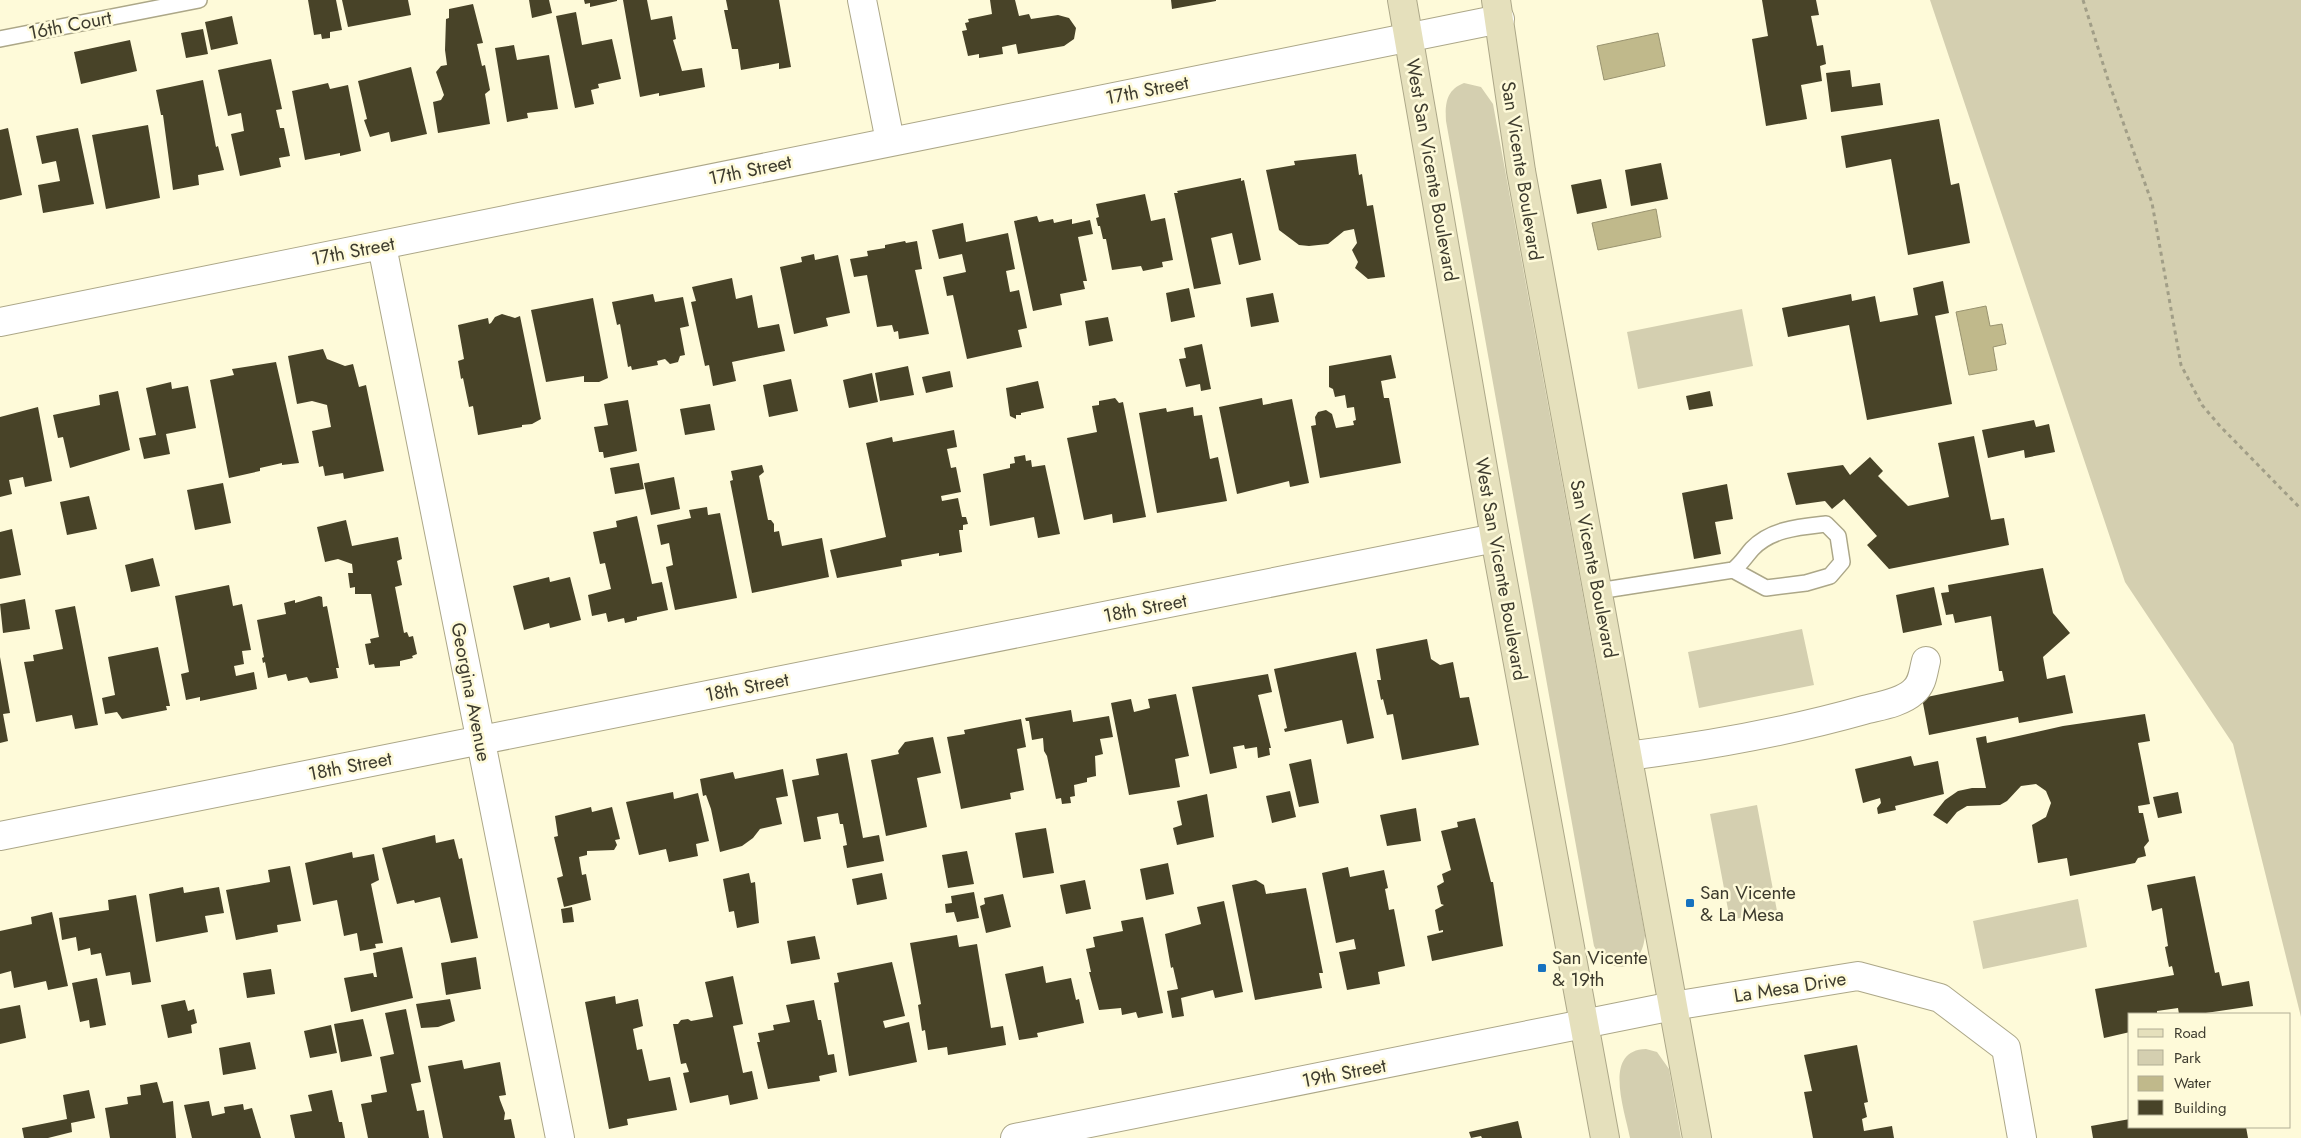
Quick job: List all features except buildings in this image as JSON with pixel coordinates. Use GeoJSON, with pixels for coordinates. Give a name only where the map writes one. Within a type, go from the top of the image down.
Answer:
{"type":"FeatureCollection","features":[{"type":"Feature","properties":{"kind":"main road","name":"West San Vicente Boulevard"},"geometry":{"type":"LineString","coordinates":[[1402,0],[1495,538],[1604,1138]]}},
{"type":"Feature","properties":{"kind":"main road","name":"San Vicente Boulevard"},"geometry":{"type":"LineString","coordinates":[[1498,10],[1521,172],[1697,1138]]}},
{"type":"Feature","properties":{"kind":"street"},"geometry":{"type":"LineString","coordinates":[[862,0],[890,141]]}},
{"type":"Feature","properties":{"kind":"street","name":"17th Street"},"geometry":{"type":"LineString","coordinates":[[0,322],[1409,37],[1498,10]]}},
{"type":"Feature","properties":{"kind":"street","name":"Georgina Avenue"},"geometry":{"type":"LineString","coordinates":[[382,246],[560,1138]]}},
{"type":"Feature","properties":{"kind":"street","name":"18th Street"},"geometry":{"type":"LineString","coordinates":[[0,836],[1495,538]]}},
{"type":"Feature","properties":{"kind":"street"},"geometry":{"type":"LineString","coordinates":[[1628,756],[1702,746],[1840,717],[1894,702],[1914,692],[1922,682],[1926,661]]}},
{"type":"Feature","properties":{"kind":"street","name":"La Mesa Drive"},"geometry":{"type":"LineString","coordinates":[[1673,1006],[1858,976],[1940,998],[2006,1048],[2022,1138]]}},
{"type":"Feature","properties":{"kind":"street","name":"19th Street"},"geometry":{"type":"LineString","coordinates":[[1015,1138],[1673,1006]]}},
{"type":"Feature","properties":{"kind":"lane","name":"16th Court"},"geometry":{"type":"LineString","coordinates":[[0,39],[199,0]]}},
{"type":"Feature","properties":{"kind":"lane"},"geometry":{"type":"LineString","coordinates":[[1598,591],[1733,570],[1742,563],[1752,549],[1775,533],[1826,524],[1838,536],[1842,562],[1830,576],[1806,583],[1766,588],[1733,570]]}},
{"type":"Feature","properties":{"kind":"path"},"geometry":{"type":"LineString","coordinates":[[2083,0],[2109,83],[2152,202],[2182,365],[2202,405],[2218,425],[2301,509]]}},
{"type":"Feature","properties":{"kind":"green space"},"geometry":{"type":"Polygon","coordinates":[[[1930,0],[2301,0],[2301,1017],[2233,744],[2125,582],[1930,0]]]}},
{"type":"Feature","properties":{"kind":"green space"},"geometry":{"type":"Polygon","coordinates":[[[1464,83],[1481,87],[1493,104],[1645,935],[1643,947],[1638,957],[1632,963],[1624,966],[1608,963],[1594,946],[1446,121],[1448,98],[1453,90],[1464,83]]]}},
{"type":"Feature","properties":{"kind":"green space"},"geometry":{"type":"Polygon","coordinates":[[[1742,309],[1753,366],[1638,389],[1627,332],[1742,309]]]}},
{"type":"Feature","properties":{"kind":"green space"},"geometry":{"type":"Polygon","coordinates":[[[1802,629],[1814,685],[1699,708],[1688,652],[1802,629]]]}},
{"type":"Feature","properties":{"kind":"green space"},"geometry":{"type":"Polygon","coordinates":[[[1757,805],[1777,911],[1730,920],[1710,814],[1757,805]]]}},
{"type":"Feature","properties":{"kind":"green space"},"geometry":{"type":"Polygon","coordinates":[[[2078,899],[2087,947],[1983,969],[1973,921],[2078,899]]]}},
{"type":"Feature","properties":{"kind":"green space"},"geometry":{"type":"Polygon","coordinates":[[[1646,1049],[1657,1052],[1669,1069],[1681,1138],[1630,1138],[1621,1098],[1620,1070],[1624,1060],[1632,1052],[1646,1049]]]}},
{"type":"Feature","properties":{"kind":"water"},"geometry":{"type":"Polygon","coordinates":[[[1658,33],[1665,66],[1604,80],[1597,46],[1658,33]]]}},
{"type":"Feature","properties":{"kind":"water"},"geometry":{"type":"Polygon","coordinates":[[[1656,209],[1661,237],[1598,250],[1592,223],[1656,209]]]}},
{"type":"Feature","properties":{"kind":"water"},"geometry":{"type":"Polygon","coordinates":[[[1986,306],[1990,326],[2002,324],[2006,344],[1993,347],[1997,370],[1969,375],[1956,312],[1986,306]]]}},
{"type":"Feature","properties":{"kind":"place","name":"San Vicente & La Mesa"},"geometry":{"type":"Point","coordinates":[1690,903]}},
{"type":"Feature","properties":{"kind":"place","name":"San Vicente & 19th"},"geometry":{"type":"Point","coordinates":[1542,968]}}]}
